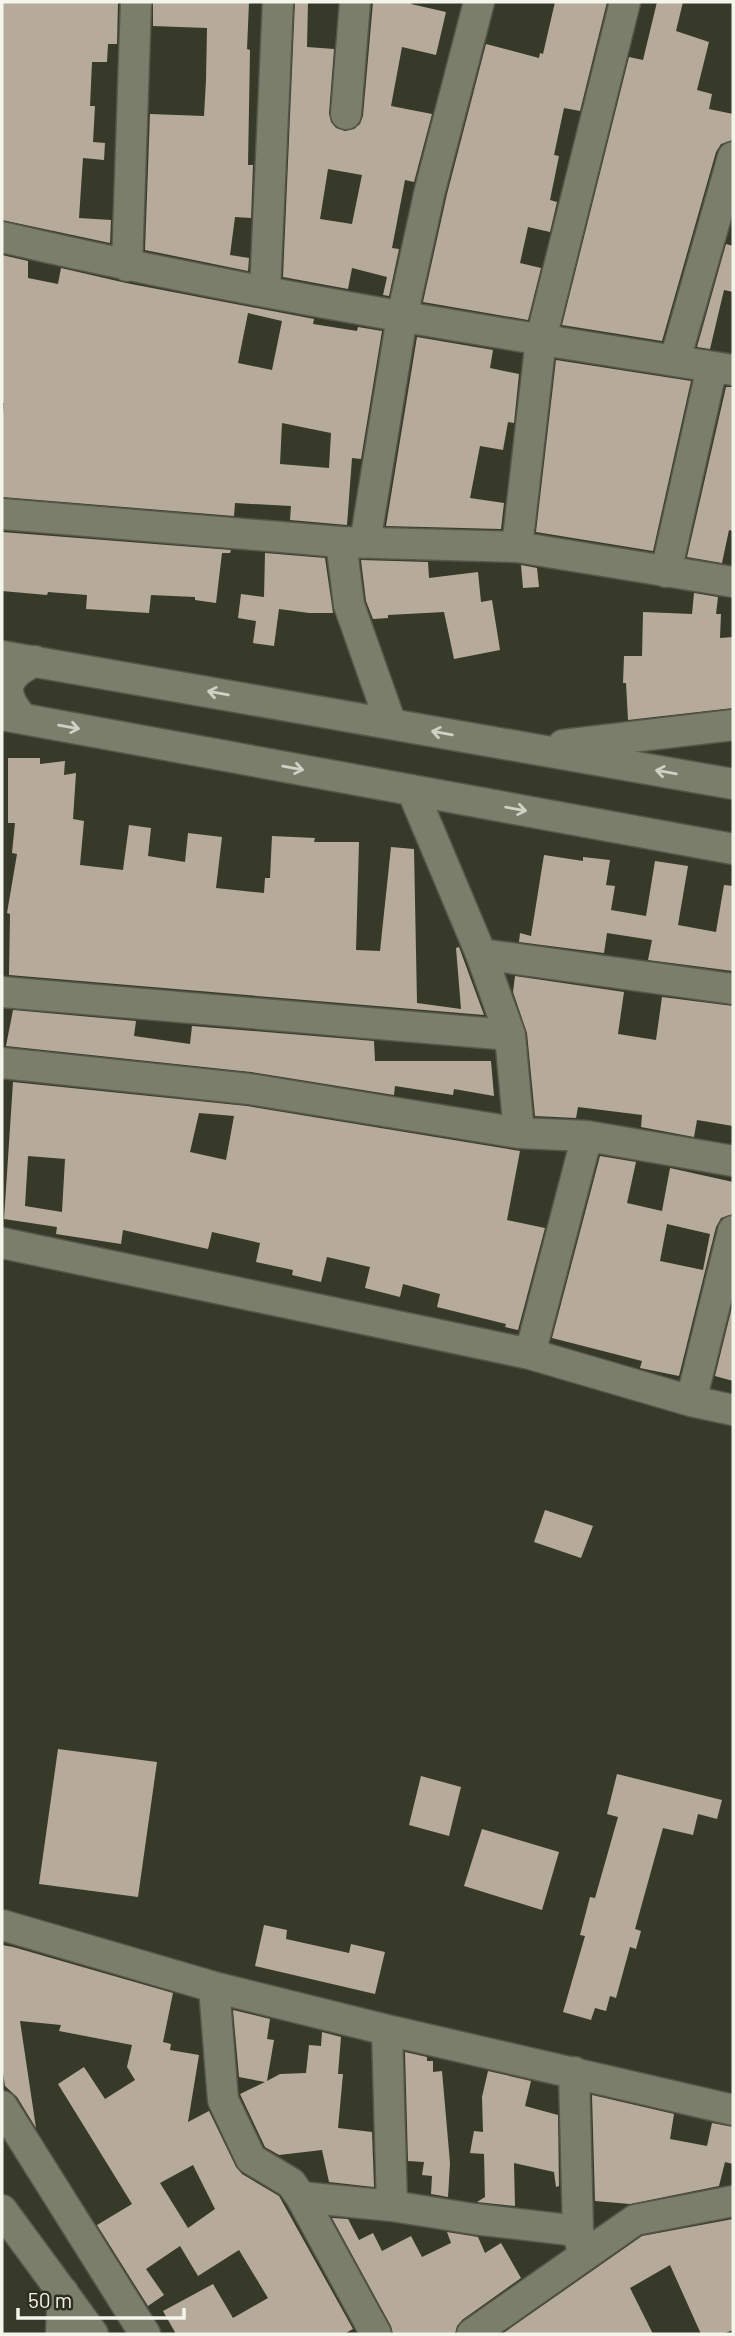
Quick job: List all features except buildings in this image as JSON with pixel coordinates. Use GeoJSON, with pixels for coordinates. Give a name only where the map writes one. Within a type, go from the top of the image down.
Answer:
{"type":"FeatureCollection","features":[{"type":"Feature","properties":{"kind":"street"},"geometry":{"type":"LineString","coordinates":[[127,266],[136,2]]}},
{"type":"Feature","properties":{"kind":"street"},"geometry":{"type":"LineString","coordinates":[[265,291],[278,2]]}},
{"type":"Feature","properties":{"kind":"street"},"geometry":{"type":"LineString","coordinates":[[346,114],[355,2]]}},
{"type":"Feature","properties":{"kind":"street"},"geometry":{"type":"LineString","coordinates":[[391,724],[349,605],[353,542],[430,190],[479,2]]}},
{"type":"Feature","properties":{"kind":"street"},"geometry":{"type":"LineString","coordinates":[[517,547],[541,339],[625,2]]}},
{"type":"Feature","properties":{"kind":"street"},"geometry":{"type":"LineString","coordinates":[[675,360],[733,157]]}},
{"type":"Feature","properties":{"kind":"street"},"geometry":{"type":"LineString","coordinates":[[2,237],[127,266],[402,317],[722,368],[666,572]]}},
{"type":"Feature","properties":{"kind":"street"},"geometry":{"type":"LineString","coordinates":[[2,514],[353,542],[517,547],[733,582]]}},
{"type":"Feature","properties":{"kind":"street"},"geometry":{"type":"LineString","coordinates":[[2,656],[733,784]]}},
{"type":"Feature","properties":{"kind":"street"},"geometry":{"type":"LineString","coordinates":[[35,661],[16,670],[8,687],[12,717],[733,849]]}},
{"type":"Feature","properties":{"kind":"street"},"geometry":{"type":"LineString","coordinates":[[531,748],[733,725]]}},
{"type":"Feature","properties":{"kind":"street"},"geometry":{"type":"LineString","coordinates":[[412,790],[481,954],[510,1035],[519,1133]]}},
{"type":"Feature","properties":{"kind":"street"},"geometry":{"type":"LineString","coordinates":[[481,954],[733,989]]}},
{"type":"Feature","properties":{"kind":"street"},"geometry":{"type":"LineString","coordinates":[[2,992],[510,1035]]}},
{"type":"Feature","properties":{"kind":"street"},"geometry":{"type":"LineString","coordinates":[[2,1063],[249,1089],[519,1133],[587,1136],[733,1161]]}},
{"type":"Feature","properties":{"kind":"street"},"geometry":{"type":"LineString","coordinates":[[530,1353],[587,1136]]}},
{"type":"Feature","properties":{"kind":"street"},"geometry":{"type":"LineString","coordinates":[[691,1401],[733,1231]]}},
{"type":"Feature","properties":{"kind":"street"},"geometry":{"type":"LineString","coordinates":[[2,1243],[530,1353],[691,1401],[733,1410]]}},
{"type":"Feature","properties":{"kind":"street"},"geometry":{"type":"LineString","coordinates":[[2,1925],[215,1987],[387,2031],[733,2110]]}},
{"type":"Feature","properties":{"kind":"street"},"geometry":{"type":"LineString","coordinates":[[215,1987],[223,2100],[251,2159],[291,2183],[301,2197],[376,2334]]}},
{"type":"Feature","properties":{"kind":"street"},"geometry":{"type":"LineString","coordinates":[[387,2031],[392,2206]]}},
{"type":"Feature","properties":{"kind":"street"},"geometry":{"type":"LineString","coordinates":[[574,2072],[580,2243]]}},
{"type":"Feature","properties":{"kind":"street"},"geometry":{"type":"LineString","coordinates":[[2,2106],[145,2334]]}},
{"type":"Feature","properties":{"kind":"street"},"geometry":{"type":"LineString","coordinates":[[301,2197],[392,2206],[474,2219],[580,2243]]}},
{"type":"Feature","properties":{"kind":"street"},"geometry":{"type":"LineString","coordinates":[[472,2334],[580,2243],[635,2220],[733,2201]]}},
{"type":"Feature","properties":{"kind":"street"},"geometry":{"type":"LineString","coordinates":[[2,2210],[93,2334]]}},
{"type":"Feature","properties":{"kind":"street"},"geometry":{"type":"LineString","coordinates":[[61,2334],[63,2292]]}}]}
